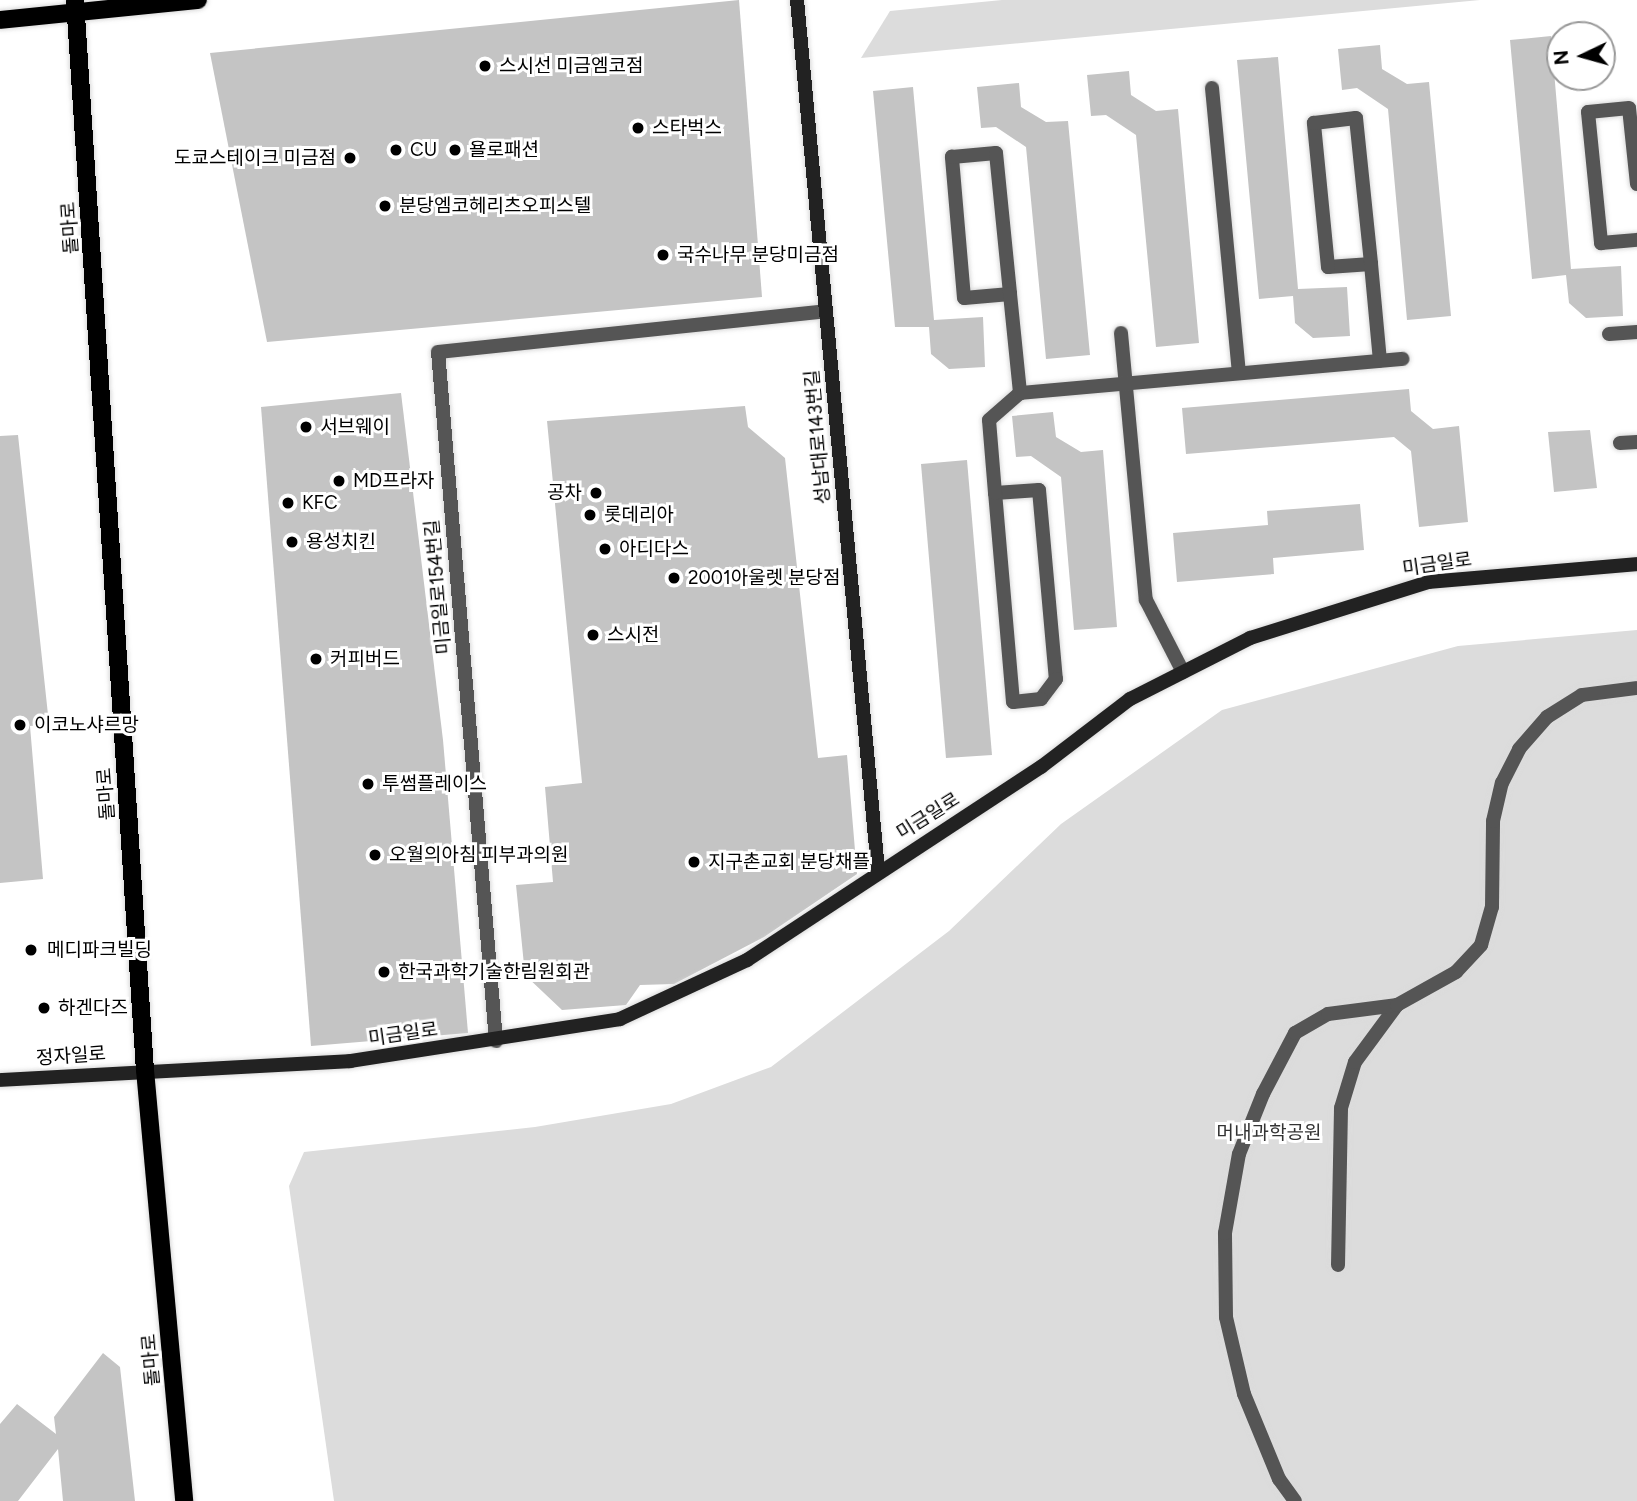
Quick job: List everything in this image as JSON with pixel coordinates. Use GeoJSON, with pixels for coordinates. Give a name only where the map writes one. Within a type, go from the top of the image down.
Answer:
{"type":"FeatureCollection","features":[{"type":"Feature","properties":{"kind":"main road"},"geometry":{"type":"LineString","coordinates":[[0,20],[76,6],[198,0]]}},
{"type":"Feature","properties":{"kind":"main road","name":"돌마로"},"geometry":{"type":"LineString","coordinates":[[76,6],[145,1070],[184,1501]]}},
{"type":"Feature","properties":{"kind":"street","name":"성남대로143번길"},"geometry":{"type":"LineString","coordinates":[[797,0],[878,870]]}},
{"type":"Feature","properties":{"kind":"street"},"geometry":{"type":"LineString","coordinates":[[1212,88],[1239,373]]}},
{"type":"Feature","properties":{"kind":"street"},"geometry":{"type":"LineString","coordinates":[[1637,184],[1629,108],[1588,112],[1601,243],[1637,240]]}},
{"type":"Feature","properties":{"kind":"street"},"geometry":{"type":"LineString","coordinates":[[1371,264],[1328,267],[1314,123],[1356,118],[1371,264],[1380,361]]}},
{"type":"Feature","properties":{"kind":"street"},"geometry":{"type":"LineString","coordinates":[[1010,294],[964,298],[952,157],[996,153],[1020,393]]}},
{"type":"Feature","properties":{"kind":"street","name":"미금일로154번길"},"geometry":{"type":"LineString","coordinates":[[496,1041],[438,352],[826,311]]}},
{"type":"Feature","properties":{"kind":"street"},"geometry":{"type":"LineString","coordinates":[[1609,334],[1637,332]]}},
{"type":"Feature","properties":{"kind":"street"},"geometry":{"type":"LineString","coordinates":[[1121,333],[1146,600],[1183,672]]}},
{"type":"Feature","properties":{"kind":"street"},"geometry":{"type":"LineString","coordinates":[[995,493],[1039,489],[1056,679],[1041,699],[1013,702],[995,493],[989,420],[1020,393],[1402,359]]}},
{"type":"Feature","properties":{"kind":"street"},"geometry":{"type":"LineString","coordinates":[[1620,443],[1637,442]]}},
{"type":"Feature","properties":{"kind":"street","name":"미금일로"},"geometry":{"type":"LineString","coordinates":[[145,1070],[350,1061],[600,1024],[678,995],[820,915],[878,870],[1041,767],[1130,699],[1314,613],[1405,587],[1637,564]]}},
{"type":"Feature","properties":{"kind":"street"},"geometry":{"type":"LineString","coordinates":[[1295,1501],[1279,1479],[1244,1394],[1226,1317],[1225,1233],[1239,1154],[1295,1032],[1328,1014],[1397,1005],[1456,972],[1481,945],[1492,906],[1493,821],[1519,749],[1547,717],[1581,695],[1637,688]]}},
{"type":"Feature","properties":{"kind":"street"},"geometry":{"type":"LineString","coordinates":[[1338,1265],[1341,1108],[1355,1062],[1397,1005]]}},
{"type":"Feature","properties":{"kind":"street","name":"정자일로"},"geometry":{"type":"LineString","coordinates":[[0,1080],[145,1070]]}},
{"type":"Feature","properties":{"kind":"green space"},"geometry":{"type":"Polygon","coordinates":[[[1002,0],[1480,0],[861,58],[890,11],[1002,0]]]}},
{"type":"Feature","properties":{"kind":"green space","name":"머내과학공원"},"geometry":{"type":"Polygon","coordinates":[[[1637,630],[1637,1501],[334,1501],[289,1186],[304,1152],[535,1127],[671,1104],[771,1067],[949,931],[1061,824],[1222,710],[1458,646],[1637,630]]]}},
{"type":"Feature","properties":{"kind":"building"},"geometry":{"type":"Polygon","coordinates":[[[739,0],[762,297],[267,342],[210,53],[739,0]]]}},
{"type":"Feature","properties":{"kind":"building"},"geometry":{"type":"Polygon","coordinates":[[[1546,36],[1546,91],[1556,91],[1571,269],[1621,266],[1623,316],[1586,318],[1569,303],[1566,275],[1532,279],[1510,40],[1546,36]]]}},
{"type":"Feature","properties":{"kind":"building"},"geometry":{"type":"Polygon","coordinates":[[[1380,45],[1382,69],[1407,84],[1429,82],[1451,316],[1407,320],[1388,109],[1357,88],[1342,90],[1338,49],[1380,45]]]}},
{"type":"Feature","properties":{"kind":"building"},"geometry":{"type":"Polygon","coordinates":[[[1278,57],[1298,289],[1347,287],[1350,336],[1313,338],[1295,323],[1293,296],[1259,299],[1237,60],[1278,57]]]}},
{"type":"Feature","properties":{"kind":"building"},"geometry":{"type":"Polygon","coordinates":[[[1129,71],[1131,95],[1156,111],[1178,109],[1199,343],[1156,347],[1136,135],[1106,115],[1091,116],[1087,75],[1129,71]]]}},
{"type":"Feature","properties":{"kind":"building"},"geometry":{"type":"Polygon","coordinates":[[[1019,83],[1021,107],[1046,122],[1068,121],[1090,355],[1046,359],[1026,147],[996,127],[981,128],[977,87],[1019,83]]]}},
{"type":"Feature","properties":{"kind":"building"},"geometry":{"type":"Polygon","coordinates":[[[913,87],[934,320],[983,317],[985,367],[949,369],[931,354],[929,327],[895,327],[873,91],[913,87]]]}},
{"type":"Feature","properties":{"kind":"building"},"geometry":{"type":"Polygon","coordinates":[[[1409,389],[1411,411],[1433,429],[1459,426],[1468,522],[1419,527],[1411,451],[1394,437],[1186,454],[1182,408],[1409,389]]]}},
{"type":"Feature","properties":{"kind":"building"},"geometry":{"type":"Polygon","coordinates":[[[401,393],[443,740],[468,1033],[311,1046],[261,407],[401,393]]]}},
{"type":"Feature","properties":{"kind":"building"},"geometry":{"type":"Polygon","coordinates":[[[745,406],[748,427],[785,458],[818,758],[847,755],[857,874],[764,937],[674,984],[640,985],[626,1005],[562,1010],[525,975],[516,885],[553,882],[545,787],[582,783],[547,421],[745,406]]]}},
{"type":"Feature","properties":{"kind":"building"},"geometry":{"type":"Polygon","coordinates":[[[1053,412],[1056,437],[1081,452],[1103,450],[1117,627],[1074,630],[1061,477],[1031,456],[1016,457],[1012,416],[1053,412]]]}},
{"type":"Feature","properties":{"kind":"building"},"geometry":{"type":"Polygon","coordinates":[[[1590,430],[1597,488],[1554,492],[1548,432],[1590,430]]]}},
{"type":"Feature","properties":{"kind":"building","name":"이코노샤르망"},"geometry":{"type":"Polygon","coordinates":[[[18,435],[49,724],[30,726],[43,879],[0,883],[0,436],[18,435]]]}},
{"type":"Feature","properties":{"kind":"building"},"geometry":{"type":"Polygon","coordinates":[[[967,460],[992,755],[946,758],[921,464],[967,460]]]}},
{"type":"Feature","properties":{"kind":"building"},"geometry":{"type":"Polygon","coordinates":[[[1360,504],[1364,550],[1273,558],[1274,574],[1177,582],[1173,533],[1268,525],[1267,511],[1360,504]]]}},
{"type":"Feature","properties":{"kind":"building"},"geometry":{"type":"Polygon","coordinates":[[[103,1353],[120,1367],[135,1501],[63,1501],[58,1449],[18,1501],[0,1501],[0,1424],[17,1404],[56,1434],[54,1417],[103,1353]]]}},
{"type":"Feature","properties":{"kind":"place","name":"스시선 미금엠코점"},"geometry":{"type":"Point","coordinates":[485,66]}},
{"type":"Feature","properties":{"kind":"place","name":"스타벅스"},"geometry":{"type":"Point","coordinates":[638,128]}},
{"type":"Feature","properties":{"kind":"place","name":"CU"},"geometry":{"type":"Point","coordinates":[396,150]}},
{"type":"Feature","properties":{"kind":"place","name":"욜로패션"},"geometry":{"type":"Point","coordinates":[455,150]}},
{"type":"Feature","properties":{"kind":"place","name":"도쿄스테이크 미금점"},"geometry":{"type":"Point","coordinates":[350,158]}},
{"type":"Feature","properties":{"kind":"place","name":"분당엠코헤리츠오피스텔"},"geometry":{"type":"Point","coordinates":[385,206]}},
{"type":"Feature","properties":{"kind":"place","name":"국수나무 분당미금점"},"geometry":{"type":"Point","coordinates":[663,255]}},
{"type":"Feature","properties":{"kind":"place","name":"서브웨이"},"geometry":{"type":"Point","coordinates":[306,427]}},
{"type":"Feature","properties":{"kind":"place","name":"MD프라자"},"geometry":{"type":"Point","coordinates":[339,481]}},
{"type":"Feature","properties":{"kind":"place","name":"공차"},"geometry":{"type":"Point","coordinates":[596,493]}},
{"type":"Feature","properties":{"kind":"place","name":"KFC"},"geometry":{"type":"Point","coordinates":[288,503]}},
{"type":"Feature","properties":{"kind":"place","name":"롯데리아"},"geometry":{"type":"Point","coordinates":[590,515]}},
{"type":"Feature","properties":{"kind":"place","name":"용성치킨"},"geometry":{"type":"Point","coordinates":[292,542]}},
{"type":"Feature","properties":{"kind":"place","name":"아디다스"},"geometry":{"type":"Point","coordinates":[605,549]}},
{"type":"Feature","properties":{"kind":"place","name":"2001아울렛 분당점"},"geometry":{"type":"Point","coordinates":[674,578]}},
{"type":"Feature","properties":{"kind":"place","name":"스시전"},"geometry":{"type":"Point","coordinates":[593,635]}},
{"type":"Feature","properties":{"kind":"place","name":"커피버드"},"geometry":{"type":"Point","coordinates":[316,659]}},
{"type":"Feature","properties":{"kind":"place","name":"이코노샤르망"},"geometry":{"type":"Point","coordinates":[20,725]}},
{"type":"Feature","properties":{"kind":"place","name":"투썸플레이스"},"geometry":{"type":"Point","coordinates":[368,784]}},
{"type":"Feature","properties":{"kind":"place","name":"오월의아침 피부과의원"},"geometry":{"type":"Point","coordinates":[375,855]}},
{"type":"Feature","properties":{"kind":"place","name":"지구촌교회 분당채플"},"geometry":{"type":"Point","coordinates":[694,862]}},
{"type":"Feature","properties":{"kind":"place","name":"메디파크빌딩"},"geometry":{"type":"Point","coordinates":[31,950]}},
{"type":"Feature","properties":{"kind":"place","name":"한국과학기술한림원회관"},"geometry":{"type":"Point","coordinates":[384,972]}},
{"type":"Feature","properties":{"kind":"place","name":"하겐다즈"},"geometry":{"type":"Point","coordinates":[44,1008]}}]}
